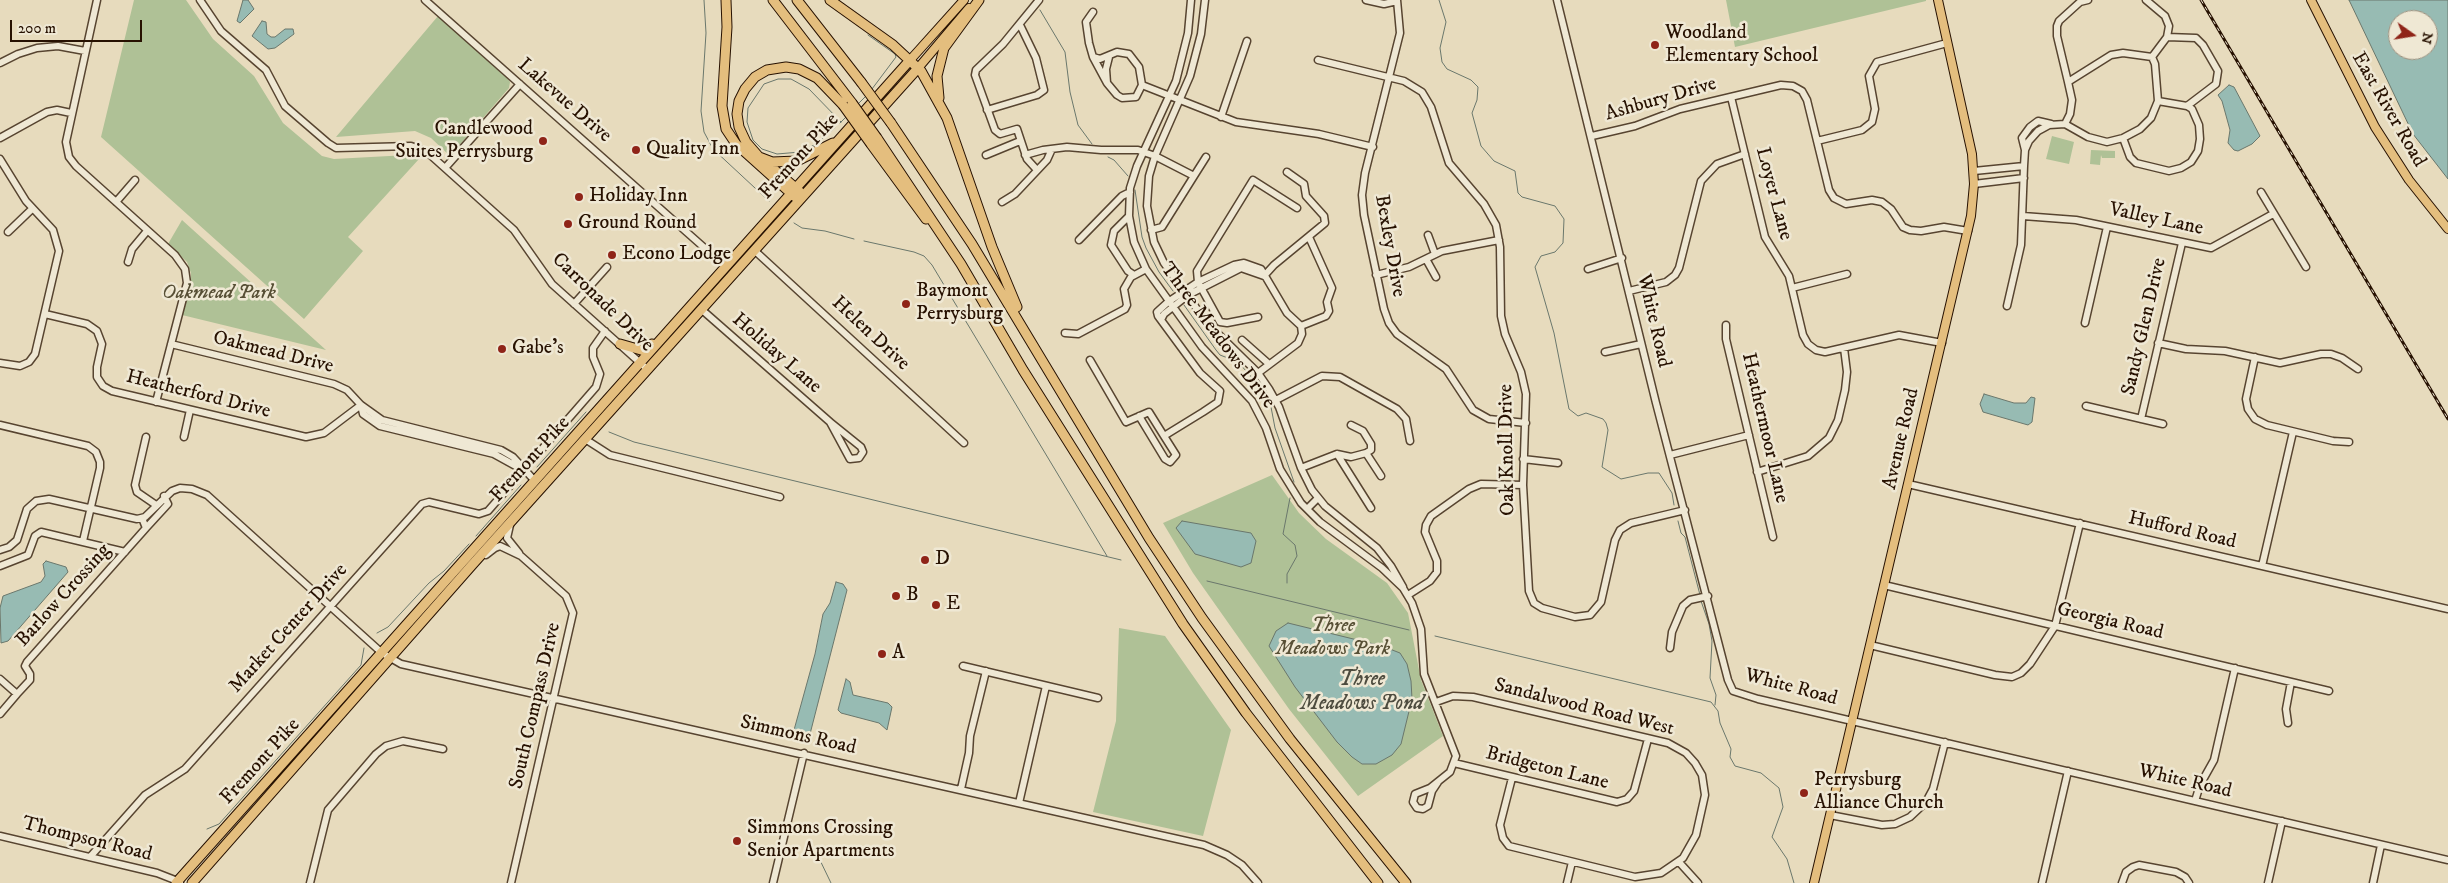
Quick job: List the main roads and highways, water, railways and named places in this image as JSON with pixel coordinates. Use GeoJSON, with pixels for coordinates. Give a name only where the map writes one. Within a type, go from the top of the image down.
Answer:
{"type":"FeatureCollection","features":[{"type":"Feature","properties":{"kind":"highway"},"geometry":{"type":"LineString","coordinates":[[726,0],[727,26],[722,106],[726,129],[736,144],[801,197],[805,186],[824,163],[831,148]]}},
{"type":"Feature","properties":{"kind":"highway"},"geometry":{"type":"LineString","coordinates":[[773,0],[852,103],[874,141],[961,264],[1029,379],[1183,624],[1246,713],[1378,883]]}},
{"type":"Feature","properties":{"kind":"highway"},"geometry":{"type":"LineString","coordinates":[[797,0],[861,82],[946,203],[1027,332],[1122,494],[1202,618],[1290,739],[1406,883]]}},
{"type":"Feature","properties":{"kind":"highway"},"geometry":{"type":"LineString","coordinates":[[830,0],[911,59],[919,67],[941,106],[954,136],[992,247],[1027,332]]}},
{"type":"Feature","properties":{"kind":"highway"},"geometry":{"type":"LineString","coordinates":[[941,106],[937,76],[944,48],[978,0]]}},
{"type":"Feature","properties":{"kind":"highway","name":"Fremont Pike"},"geometry":{"type":"LineString","coordinates":[[192,883],[310,749],[386,655],[509,524],[513,514],[535,488],[585,439],[675,325],[911,59]]}},
{"type":"Feature","properties":{"kind":"highway"},"geometry":{"type":"LineString","coordinates":[[793,191],[759,157],[741,133],[737,114],[739,101],[744,89],[761,73],[780,67],[806,72],[825,85],[874,141]]}},
{"type":"Feature","properties":{"kind":"highway","name":"Fremont Pike"},"geometry":{"type":"LineString","coordinates":[[177,883],[386,655],[539,484],[567,452],[572,440],[701,309],[919,67]]}},
{"type":"Feature","properties":{"kind":"highway"},"geometry":{"type":"LineString","coordinates":[[759,157],[772,162],[797,161],[840,139]]}},
{"type":"Feature","properties":{"kind":"highway"},"geometry":{"type":"LineString","coordinates":[[620,344],[634,349],[647,350],[665,330],[675,325]]}},
{"type":"Feature","properties":{"kind":"highway"},"geometry":{"type":"LineString","coordinates":[[1356,856],[1372,883]]}},
{"type":"Feature","properties":{"kind":"main road"},"geometry":{"type":"LineString","coordinates":[[911,59],[964,0]]}},
{"type":"Feature","properties":{"kind":"main road"},"geometry":{"type":"LineString","coordinates":[[952,27],[958,14],[970,0]]}},
{"type":"Feature","properties":{"kind":"main road"},"geometry":{"type":"LineString","coordinates":[[919,67],[952,27],[978,0]]}},
{"type":"Feature","properties":{"kind":"main road","name":"Avenue Road"},"geometry":{"type":"LineString","coordinates":[[1814,883],[1968,231],[1974,172],[1968,131],[1938,0]]}},
{"type":"Feature","properties":{"kind":"main road","name":"East River Road"},"geometry":{"type":"LineString","coordinates":[[2311,0],[2375,127],[2415,188],[2448,229]]}},
{"type":"Feature","properties":{"kind":"water"},"geometry":{"type":"Polygon","coordinates":[[[243,0],[248,0],[254,9],[240,23],[237,21],[243,0]]]}},
{"type":"Feature","properties":{"kind":"water"},"geometry":{"type":"Polygon","coordinates":[[[2349,0],[2448,0],[2448,179],[2413,134],[2349,0]]]}},
{"type":"Feature","properties":{"kind":"water"},"geometry":{"type":"Polygon","coordinates":[[[262,21],[266,22],[267,34],[271,37],[275,37],[285,29],[293,29],[294,34],[275,48],[268,49],[252,36],[262,21]]]}},
{"type":"Feature","properties":{"kind":"water"},"geometry":{"type":"Polygon","coordinates":[[[2229,85],[2234,87],[2260,136],[2252,144],[2238,151],[2234,150],[2228,143],[2230,130],[2222,101],[2218,95],[2229,85]]]}},
{"type":"Feature","properties":{"kind":"water"},"geometry":{"type":"Polygon","coordinates":[[[1984,394],[2014,403],[2026,403],[2031,397],[2035,398],[2032,422],[2028,425],[1983,412],[1980,404],[1984,394]]]}},
{"type":"Feature","properties":{"kind":"water"},"geometry":{"type":"Polygon","coordinates":[[[1182,521],[1251,533],[1256,541],[1251,563],[1241,567],[1195,554],[1176,528],[1182,521]]]}},
{"type":"Feature","properties":{"kind":"water"},"geometry":{"type":"Polygon","coordinates":[[[46,561],[66,567],[68,572],[8,641],[1,643],[0,608],[3,596],[41,582],[45,576],[43,564],[46,561]]]}},
{"type":"Feature","properties":{"kind":"water"},"geometry":{"type":"Polygon","coordinates":[[[836,582],[843,584],[847,590],[810,734],[794,730],[815,654],[823,614],[830,603],[836,582]]]}},
{"type":"Feature","properties":{"kind":"water","name":"Three Meadows Pond"},"geometry":{"type":"Polygon","coordinates":[[[1288,623],[1382,646],[1400,653],[1407,664],[1411,681],[1412,699],[1401,744],[1392,755],[1376,764],[1362,764],[1337,742],[1295,687],[1269,646],[1276,631],[1288,623]]]}},
{"type":"Feature","properties":{"kind":"water"},"geometry":{"type":"Polygon","coordinates":[[[846,679],[850,682],[853,695],[888,703],[892,707],[887,730],[879,723],[841,713],[838,710],[846,679]]]}},
{"type":"Feature","properties":{"kind":"waterway"},"geometry":{"type":"LineString","coordinates":[[704,0],[706,33],[701,111],[704,132],[713,149],[769,201]]}},
{"type":"Feature","properties":{"kind":"waterway"},"geometry":{"type":"LineString","coordinates":[[1439,0],[1446,22],[1440,48],[1442,62],[1447,69],[1471,80],[1478,87],[1477,100],[1472,113],[1481,146],[1494,161],[1515,171],[1518,193],[1522,197],[1555,206],[1564,219],[1563,243],[1555,252],[1541,256],[1535,267],[1554,333],[1569,409],[1578,416],[1586,413],[1603,419],[1606,423],[1608,430],[1602,467],[1621,479],[1648,473],[1659,473],[1672,493],[1674,505]]}},
{"type":"Feature","properties":{"kind":"waterway"},"geometry":{"type":"LineString","coordinates":[[1040,10],[1065,52],[1070,92],[1078,125],[1092,144]]}},
{"type":"Feature","properties":{"kind":"waterway"},"geometry":{"type":"LineString","coordinates":[[868,35],[895,54],[896,57],[872,89]]}},
{"type":"Feature","properties":{"kind":"waterway"},"geometry":{"type":"LineString","coordinates":[[835,128],[816,144],[800,152],[777,154],[762,149],[753,140],[747,122],[748,108],[764,84],[778,79],[791,79],[809,89],[841,122]]}},
{"type":"Feature","properties":{"kind":"waterway"},"geometry":{"type":"LineString","coordinates":[[858,104],[866,96]]}},
{"type":"Feature","properties":{"kind":"waterway"},"geometry":{"type":"LineString","coordinates":[[840,123],[847,116]]}},
{"type":"Feature","properties":{"kind":"waterway"},"geometry":{"type":"LineString","coordinates":[[1108,157],[1114,160],[1128,176]]}},
{"type":"Feature","properties":{"kind":"waterway"},"geometry":{"type":"LineString","coordinates":[[1135,190],[1142,237],[1146,248],[1159,272],[1173,291]]}},
{"type":"Feature","properties":{"kind":"waterway"},"geometry":{"type":"LineString","coordinates":[[794,223],[802,228],[825,231],[854,239]]}},
{"type":"Feature","properties":{"kind":"waterway"},"geometry":{"type":"LineString","coordinates":[[864,241],[914,252],[924,256],[932,265],[1107,556]]}},
{"type":"Feature","properties":{"kind":"waterway"},"geometry":{"type":"LineString","coordinates":[[1184,305],[1220,355],[1238,362],[1255,381],[1271,407],[1275,428],[1294,482]]}},
{"type":"Feature","properties":{"kind":"waterway"},"geometry":{"type":"LineString","coordinates":[[537,467],[586,412]]}},
{"type":"Feature","properties":{"kind":"waterway"},"geometry":{"type":"LineString","coordinates":[[609,432],[634,442],[1121,560]]}},
{"type":"Feature","properties":{"kind":"waterway"},"geometry":{"type":"LineString","coordinates":[[476,536],[521,485]]}},
{"type":"Feature","properties":{"kind":"waterway"},"geometry":{"type":"LineString","coordinates":[[1287,583],[1287,574],[1297,556],[1295,545],[1283,534],[1290,498]]}},
{"type":"Feature","properties":{"kind":"waterway"},"geometry":{"type":"LineString","coordinates":[[1678,521],[1681,533],[1685,537],[1700,595]]}},
{"type":"Feature","properties":{"kind":"waterway"},"geometry":{"type":"LineString","coordinates":[[377,633],[388,627],[469,544]]}},
{"type":"Feature","properties":{"kind":"waterway"},"geometry":{"type":"LineString","coordinates":[[1207,581],[1409,630]]}},
{"type":"Feature","properties":{"kind":"waterway"},"geometry":{"type":"LineString","coordinates":[[1701,601],[1709,624],[1712,641],[1710,678],[1716,695],[1715,705]]}},
{"type":"Feature","properties":{"kind":"waterway"},"geometry":{"type":"LineString","coordinates":[[1435,636],[1711,702],[1718,711],[1720,723],[1731,749],[1730,757],[1735,766],[1761,773],[1779,788],[1783,807],[1772,837],[1787,859],[1794,883]]}},
{"type":"Feature","properties":{"kind":"waterway"},"geometry":{"type":"LineString","coordinates":[[207,829],[219,824],[361,665],[364,648]]}},
{"type":"Feature","properties":{"kind":"waterway"},"geometry":{"type":"LineString","coordinates":[[817,854],[831,883]]}},
{"type":"Feature","properties":{"kind":"railway"},"geometry":{"type":"LineString","coordinates":[[2201,0],[2448,419]]}},
{"type":"Feature","properties":{"kind":"place","name":"Woodland Elementary School"},"geometry":{"type":"Point","coordinates":[1655,45]}},
{"type":"Feature","properties":{"kind":"place","name":"Candlewood Suites Perrysburg"},"geometry":{"type":"Point","coordinates":[543,141]}},
{"type":"Feature","properties":{"kind":"place","name":"Quality Inn"},"geometry":{"type":"Point","coordinates":[636,150]}},
{"type":"Feature","properties":{"kind":"place","name":"Holiday Inn"},"geometry":{"type":"Point","coordinates":[579,197]}},
{"type":"Feature","properties":{"kind":"place","name":"Ground Round"},"geometry":{"type":"Point","coordinates":[568,224]}},
{"type":"Feature","properties":{"kind":"place","name":"Econo Lodge"},"geometry":{"type":"Point","coordinates":[612,255]}},
{"type":"Feature","properties":{"kind":"place","name":"Baymont Perrysburg"},"geometry":{"type":"Point","coordinates":[906,304]}},
{"type":"Feature","properties":{"kind":"place","name":"Gabe's"},"geometry":{"type":"Point","coordinates":[502,349]}},
{"type":"Feature","properties":{"kind":"place","name":"D"},"geometry":{"type":"Point","coordinates":[925,560]}},
{"type":"Feature","properties":{"kind":"place","name":"B"},"geometry":{"type":"Point","coordinates":[896,596]}},
{"type":"Feature","properties":{"kind":"place","name":"E"},"geometry":{"type":"Point","coordinates":[936,605]}},
{"type":"Feature","properties":{"kind":"place","name":"A"},"geometry":{"type":"Point","coordinates":[882,654]}},
{"type":"Feature","properties":{"kind":"place","name":"Perrysburg Alliance Church"},"geometry":{"type":"Point","coordinates":[1804,793]}},
{"type":"Feature","properties":{"kind":"place","name":"Simmons Crossing Senior Apartments"},"geometry":{"type":"Point","coordinates":[737,841]}},
{"type":"Feature","properties":{"kind":"park label","name":"Oakmead Park"},"geometry":{"type":"Point","coordinates":[219,294]}},
{"type":"Feature","properties":{"kind":"park label","name":"Three Meadows Park"},"geometry":{"type":"Point","coordinates":[1333,638]}}]}
